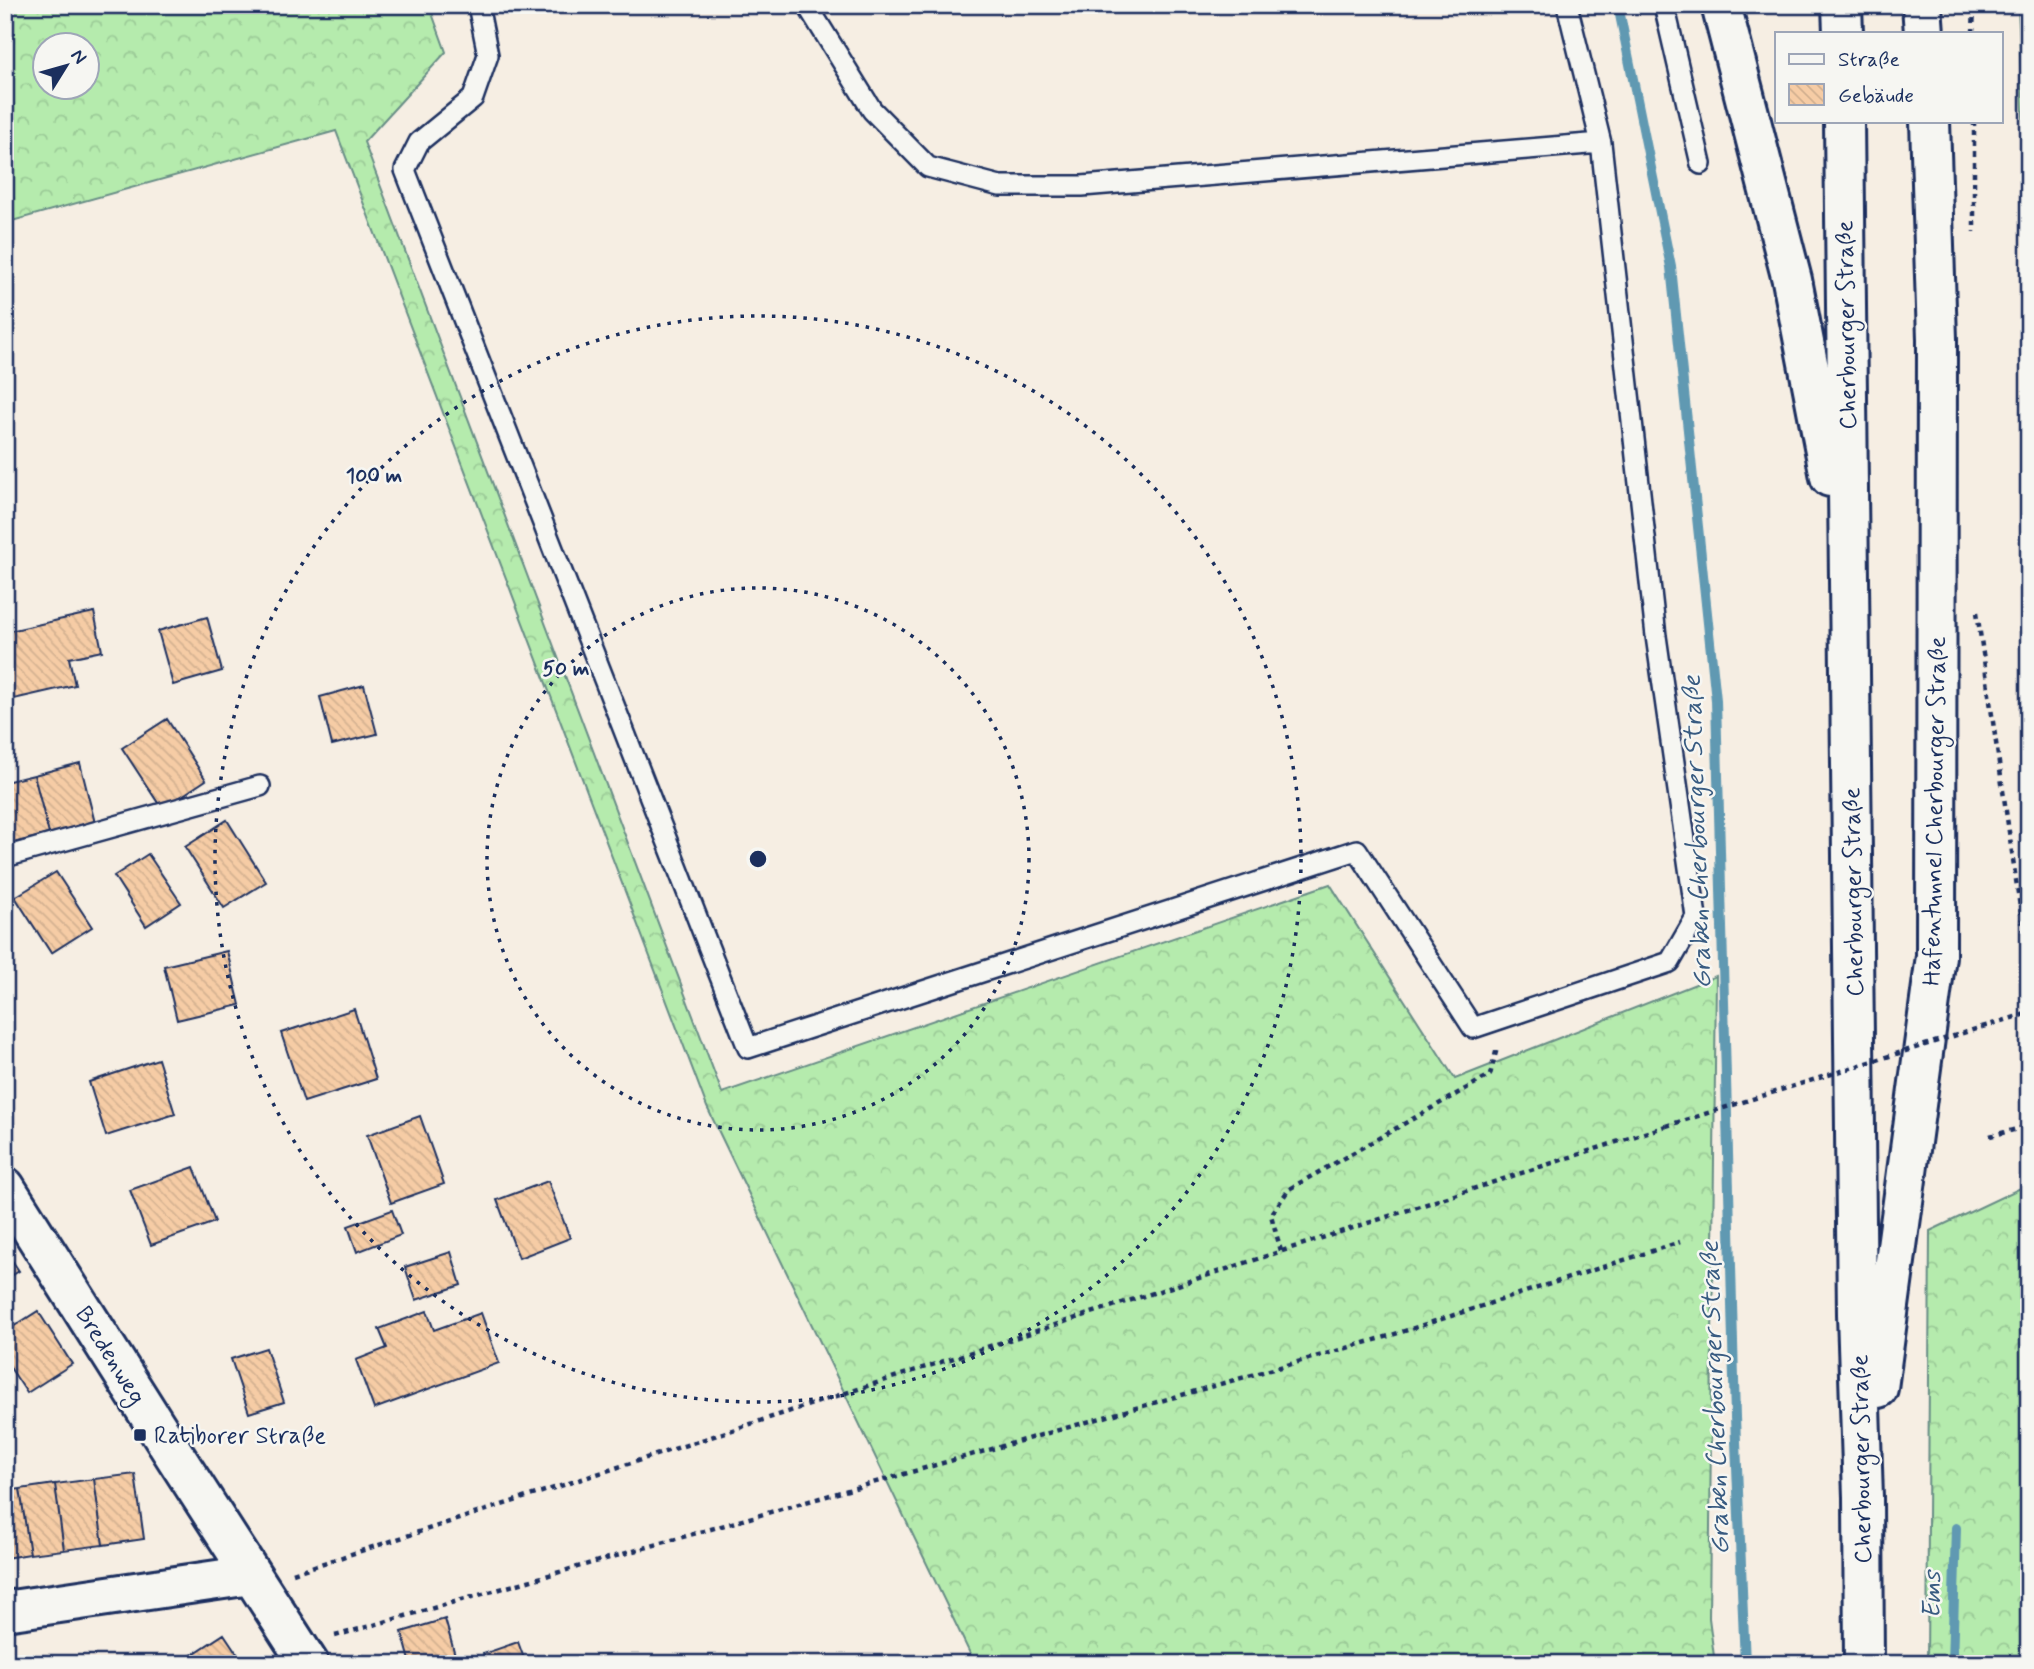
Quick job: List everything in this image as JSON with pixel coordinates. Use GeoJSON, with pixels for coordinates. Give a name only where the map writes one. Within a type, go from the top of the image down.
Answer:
{"type":"FeatureCollection","features":[{"type":"Feature","properties":{"kind":"main road"},"geometry":{"type":"LineString","coordinates":[[1721,5],[1793,280],[1849,579]]}},
{"type":"Feature","properties":{"kind":"main road"},"geometry":{"type":"LineString","coordinates":[[1842,5],[1843,32]]}},
{"type":"Feature","properties":{"kind":"main road"},"geometry":{"type":"LineString","coordinates":[[1922,5],[1924,32]]}},
{"type":"Feature","properties":{"kind":"main road","name":"Cherbourger Straße"},"geometry":{"type":"LineString","coordinates":[[1844,122],[1857,1314],[1863,1497],[1864,1664]]}},
{"type":"Feature","properties":{"kind":"main road","name":"Hafentunnel Cherbourger Straße"},"geometry":{"type":"LineString","coordinates":[[1863,1497],[1936,956],[1937,339],[1930,122]]}},
{"type":"Feature","properties":{"kind":"main road","name":"Bredenweg"},"geometry":{"type":"LineString","coordinates":[[5,1187],[303,1655]]}},
{"type":"Feature","properties":{"kind":"main road"},"geometry":{"type":"LineString","coordinates":[[5,1611],[251,1575]]}},
{"type":"Feature","properties":{"kind":"lane"},"geometry":{"type":"LineString","coordinates":[[478,5],[488,55],[473,98],[419,142],[405,170],[748,1048],[1357,850],[1473,1028],[1670,962],[1696,917],[1656,636],[1601,143],[1567,5]]}},
{"type":"Feature","properties":{"kind":"lane"},"geometry":{"type":"LineString","coordinates":[[807,5],[872,110],[928,167],[1000,186],[1082,186],[1601,143]]}},
{"type":"Feature","properties":{"kind":"lane"},"geometry":{"type":"LineString","coordinates":[[1664,5],[1701,164]]}},
{"type":"Feature","properties":{"kind":"lane"},"geometry":{"type":"LineString","coordinates":[[5,857],[260,786]]}},
{"type":"Feature","properties":{"kind":"path"},"geometry":{"type":"LineString","coordinates":[[1973,32],[1974,5]]}},
{"type":"Feature","properties":{"kind":"path"},"geometry":{"type":"LineString","coordinates":[[1974,122],[1975,244]]}},
{"type":"Feature","properties":{"kind":"path"},"geometry":{"type":"LineString","coordinates":[[1977,612],[2029,969]]}},
{"type":"Feature","properties":{"kind":"path"},"geometry":{"type":"LineString","coordinates":[[251,1575],[283,1576],[1666,1126],[2029,1013]]}},
{"type":"Feature","properties":{"kind":"path"},"geometry":{"type":"LineString","coordinates":[[1281,1251],[1271,1215],[1289,1189],[1490,1075],[1505,1017]]}},
{"type":"Feature","properties":{"kind":"path"},"geometry":{"type":"LineString","coordinates":[[1990,1136],[2029,1126]]}},
{"type":"Feature","properties":{"kind":"path"},"geometry":{"type":"LineString","coordinates":[[303,1655],[1389,1336],[1680,1242]]}},
{"type":"Feature","properties":{"kind":"green space"},"geometry":{"type":"Polygon","coordinates":[[[5,5],[429,5],[446,52],[364,142],[722,1093],[1330,884],[1455,1079],[1716,976],[1709,1618],[1715,1664],[975,1664],[707,1107],[336,131],[5,223],[5,5]]]}},
{"type":"Feature","properties":{"kind":"green space"},"geometry":{"type":"Polygon","coordinates":[[[2018,5],[2029,5],[2029,247],[2018,5]]]}},
{"type":"Feature","properties":{"kind":"green space"},"geometry":{"type":"Polygon","coordinates":[[[2029,1184],[2029,1664],[1927,1664],[1930,1231],[2029,1184]]]}},
{"type":"Feature","properties":{"kind":"building"},"geometry":{"type":"Polygon","coordinates":[[[94,612],[102,651],[69,658],[75,685],[5,701],[5,632],[94,612]]]}},
{"type":"Feature","properties":{"kind":"building"},"geometry":{"type":"Polygon","coordinates":[[[207,617],[222,671],[173,685],[158,631],[207,617]]]}},
{"type":"Feature","properties":{"kind":"building"},"geometry":{"type":"Polygon","coordinates":[[[364,685],[377,734],[332,745],[320,697],[364,685]]]}},
{"type":"Feature","properties":{"kind":"building"},"geometry":{"type":"Polygon","coordinates":[[[167,719],[206,780],[162,809],[122,748],[167,719]]]}},
{"type":"Feature","properties":{"kind":"building"},"geometry":{"type":"Polygon","coordinates":[[[80,763],[95,823],[49,834],[34,775],[80,763]]]}},
{"type":"Feature","properties":{"kind":"building"},"geometry":{"type":"Polygon","coordinates":[[[34,775],[49,834],[9,844],[5,831],[5,782],[34,775]]]}},
{"type":"Feature","properties":{"kind":"building"},"geometry":{"type":"Polygon","coordinates":[[[227,820],[266,882],[224,908],[185,847],[227,820]]]}},
{"type":"Feature","properties":{"kind":"building"},"geometry":{"type":"Polygon","coordinates":[[[148,854],[181,903],[146,926],[114,876],[148,854]]]}},
{"type":"Feature","properties":{"kind":"building"},"geometry":{"type":"Polygon","coordinates":[[[56,872],[92,927],[51,953],[15,897],[56,872]]]}},
{"type":"Feature","properties":{"kind":"building"},"geometry":{"type":"Polygon","coordinates":[[[227,951],[240,1005],[177,1020],[164,966],[227,951]]]}},
{"type":"Feature","properties":{"kind":"building"},"geometry":{"type":"Polygon","coordinates":[[[354,1009],[376,1079],[304,1102],[281,1033],[354,1009]]]}},
{"type":"Feature","properties":{"kind":"building"},"geometry":{"type":"Polygon","coordinates":[[[158,1059],[175,1114],[106,1136],[89,1082],[158,1059]]]}},
{"type":"Feature","properties":{"kind":"building"},"geometry":{"type":"Polygon","coordinates":[[[420,1116],[444,1184],[391,1203],[367,1135],[420,1116]]]}},
{"type":"Feature","properties":{"kind":"building"},"geometry":{"type":"Polygon","coordinates":[[[194,1167],[215,1222],[151,1245],[130,1190],[194,1167]]]}},
{"type":"Feature","properties":{"kind":"building"},"geometry":{"type":"Polygon","coordinates":[[[548,1181],[570,1238],[519,1258],[497,1200],[548,1181]]]}},
{"type":"Feature","properties":{"kind":"building"},"geometry":{"type":"Polygon","coordinates":[[[392,1210],[401,1235],[357,1252],[348,1226],[392,1210]]]}},
{"type":"Feature","properties":{"kind":"building"},"geometry":{"type":"Polygon","coordinates":[[[5,1250],[19,1271],[5,1280],[5,1250]]]}},
{"type":"Feature","properties":{"kind":"building"},"geometry":{"type":"Polygon","coordinates":[[[451,1252],[461,1285],[416,1300],[405,1267],[451,1252]]]}},
{"type":"Feature","properties":{"kind":"building"},"geometry":{"type":"Polygon","coordinates":[[[38,1311],[72,1364],[27,1393],[5,1360],[5,1332],[38,1311]]]}},
{"type":"Feature","properties":{"kind":"building"},"geometry":{"type":"Polygon","coordinates":[[[427,1311],[434,1330],[481,1313],[499,1363],[374,1409],[356,1360],[387,1348],[379,1329],[427,1311]]]}},
{"type":"Feature","properties":{"kind":"building"},"geometry":{"type":"Polygon","coordinates":[[[266,1348],[284,1402],[249,1413],[231,1359],[266,1348]]]}},
{"type":"Feature","properties":{"kind":"building"},"geometry":{"type":"Polygon","coordinates":[[[135,1474],[144,1539],[103,1545],[94,1479],[135,1474]]]}},
{"type":"Feature","properties":{"kind":"building"},"geometry":{"type":"Polygon","coordinates":[[[94,1479],[103,1545],[64,1550],[55,1484],[94,1479]]]}},
{"type":"Feature","properties":{"kind":"building"},"geometry":{"type":"Polygon","coordinates":[[[55,1484],[64,1550],[30,1554],[20,1489],[55,1484]]]}},
{"type":"Feature","properties":{"kind":"building"},"geometry":{"type":"Polygon","coordinates":[[[20,1489],[30,1554],[5,1558],[5,1491],[20,1489]]]}},
{"type":"Feature","properties":{"kind":"building"},"geometry":{"type":"Polygon","coordinates":[[[445,1619],[455,1655],[425,1664],[411,1664],[402,1632],[445,1619]]]}},
{"type":"Feature","properties":{"kind":"building"},"geometry":{"type":"Polygon","coordinates":[[[224,1634],[244,1664],[187,1664],[184,1660],[224,1634]]]}},
{"type":"Feature","properties":{"kind":"building"},"geometry":{"type":"Polygon","coordinates":[[[518,1642],[526,1664],[487,1664],[483,1654],[518,1642]]]}},
{"type":"Feature","properties":{"kind":"waterway","name":"Graben Cherbourger Straße"},"geometry":{"type":"LineString","coordinates":[[1618,5],[1671,267],[1716,700],[1735,1417],[1745,1664]]}},
{"type":"Feature","properties":{"kind":"waterway","name":"Ems"},"geometry":{"type":"LineString","coordinates":[[1952,1664],[1956,1528]]}},
{"type":"Feature","properties":{"kind":"place","name":"Ratiborer Straße"},"geometry":{"type":"Point","coordinates":[140,1435]}}]}
